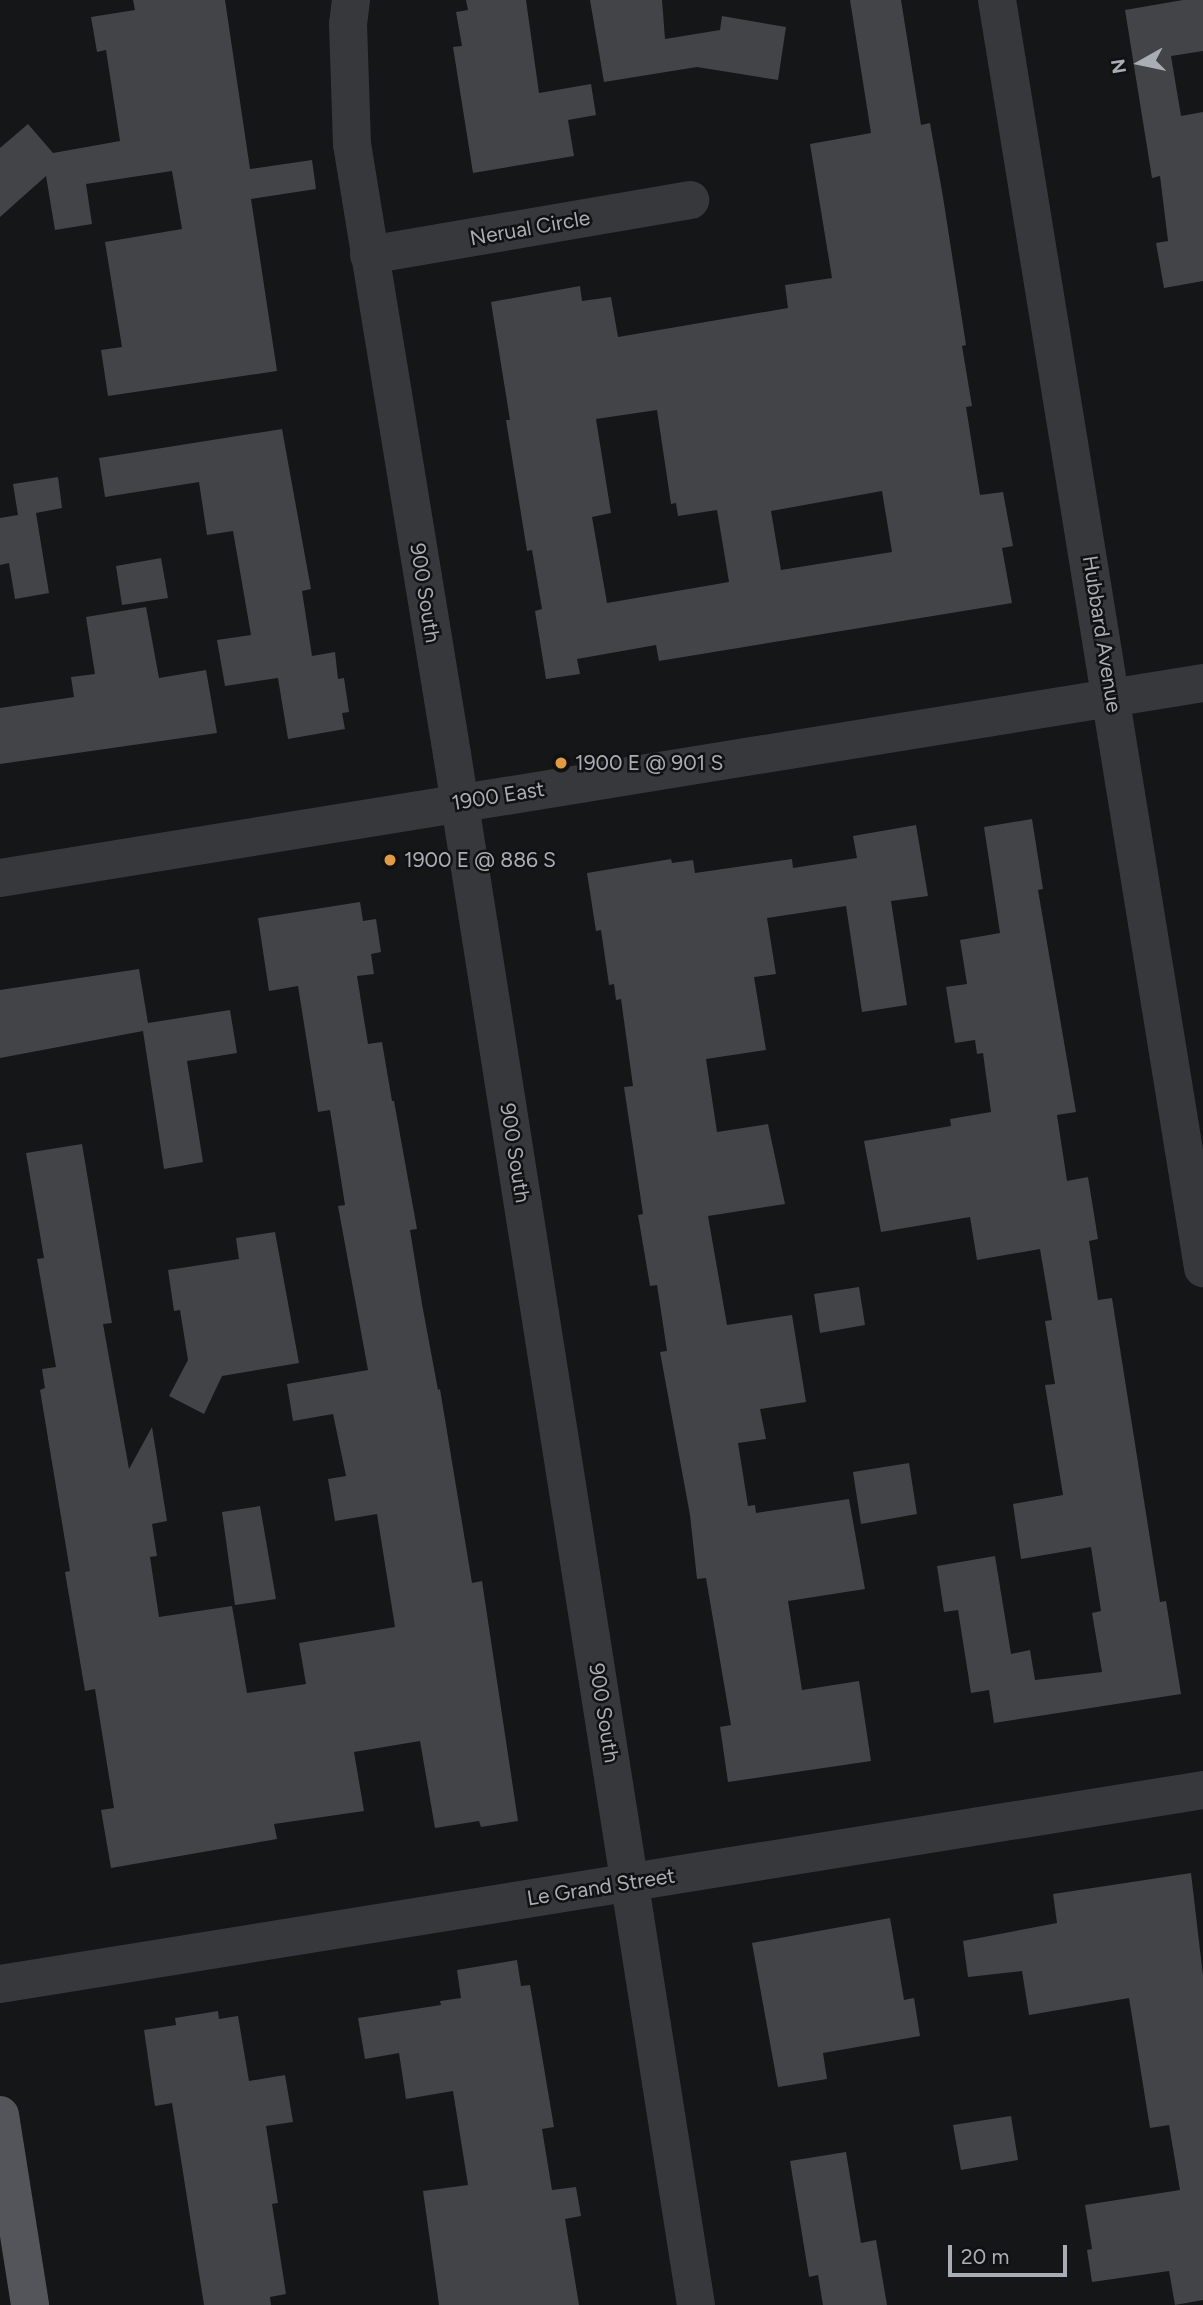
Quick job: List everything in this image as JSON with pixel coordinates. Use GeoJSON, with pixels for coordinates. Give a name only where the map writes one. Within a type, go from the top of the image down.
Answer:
{"type":"FeatureCollection","features":[{"type":"Feature","properties":{"kind":"main road"},"geometry":{"type":"LineString","coordinates":[[0,2115],[30,2305]]}},
{"type":"Feature","properties":{"kind":"street","name":"900 South"},"geometry":{"type":"LineString","coordinates":[[351,0],[348,24],[352,144],[631,1882],[696,2305]]}},
{"type":"Feature","properties":{"kind":"street","name":"Hubbard Avenue"},"geometry":{"type":"LineString","coordinates":[[997,0],[1203,1268]]}},
{"type":"Feature","properties":{"kind":"street","name":"Nerual Circle"},"geometry":{"type":"LineString","coordinates":[[369,255],[690,201]]}},
{"type":"Feature","properties":{"kind":"street","name":"1900 East"},"geometry":{"type":"LineString","coordinates":[[0,878],[1203,683]]}},
{"type":"Feature","properties":{"kind":"street","name":"Le Grand Street"},"geometry":{"type":"LineString","coordinates":[[0,1984],[1203,1790]]}},
{"type":"Feature","properties":{"kind":"building"},"geometry":{"type":"Polygon","coordinates":[[[133,0],[225,0],[250,169],[312,160],[316,189],[251,199],[277,371],[108,396],[101,350],[122,347],[105,242],[182,229],[172,171],[86,184],[92,224],[55,230],[46,176],[0,217],[0,148],[28,124],[53,153],[120,141],[106,50],[97,52],[91,17],[135,10],[133,0]]]}},
{"type":"Feature","properties":{"kind":"building"},"geometry":{"type":"Polygon","coordinates":[[[466,0],[526,0],[539,93],[591,84],[596,115],[568,120],[574,156],[473,173],[453,47],[462,46],[456,12],[468,10],[466,0]]]}},
{"type":"Feature","properties":{"kind":"building"},"geometry":{"type":"Polygon","coordinates":[[[590,0],[662,0],[665,39],[720,30],[722,16],[786,27],[778,80],[697,67],[604,82],[590,0]]]}},
{"type":"Feature","properties":{"kind":"building"},"geometry":{"type":"Polygon","coordinates":[[[850,0],[901,0],[921,125],[930,123],[943,197],[966,345],[962,346],[972,406],[966,407],[980,495],[1003,492],[1013,546],[1002,548],[1012,603],[659,661],[656,645],[577,659],[580,674],[546,679],[535,611],[542,609],[532,550],[527,551],[491,302],[580,286],[582,301],[611,297],[618,337],[788,308],[785,285],[832,278],[810,144],[871,133],[850,0]],[[657,410],[596,419],[611,513],[592,517],[607,603],[729,582],[717,510],[678,516],[676,503],[671,504],[657,410]],[[882,491],[771,511],[781,570],[892,552],[882,491]]]}},
{"type":"Feature","properties":{"kind":"building"},"geometry":{"type":"Polygon","coordinates":[[[1183,0],[1203,0],[1203,51],[1171,56],[1181,116],[1203,112],[1203,281],[1164,288],[1156,243],[1168,241],[1160,176],[1152,178],[1125,10],[1183,0]]]}},
{"type":"Feature","properties":{"kind":"building"},"geometry":{"type":"Polygon","coordinates":[[[282,429],[311,589],[302,591],[312,656],[335,652],[338,679],[344,678],[349,712],[342,713],[345,729],[288,739],[278,678],[225,686],[217,640],[251,635],[233,531],[207,535],[199,482],[105,497],[99,458],[282,429]]]}},
{"type":"Feature","properties":{"kind":"building"},"geometry":{"type":"Polygon","coordinates":[[[58,477],[62,508],[36,513],[49,593],[15,599],[9,563],[0,565],[0,518],[18,515],[13,484],[58,477]]]}},
{"type":"Feature","properties":{"kind":"building"},"geometry":{"type":"Polygon","coordinates":[[[161,558],[168,598],[122,605],[116,566],[161,558]]]}},
{"type":"Feature","properties":{"kind":"building"},"geometry":{"type":"Polygon","coordinates":[[[146,607],[159,678],[206,670],[217,733],[0,764],[0,708],[74,697],[71,677],[95,674],[86,617],[146,607]]]}},
{"type":"Feature","properties":{"kind":"building"},"geometry":{"type":"Polygon","coordinates":[[[1032,819],[1043,889],[1038,890],[1076,1112],[1057,1115],[1067,1181],[1088,1177],[1098,1239],[1089,1241],[1098,1300],[1112,1298],[1160,1602],[1166,1601],[1181,1694],[994,1723],[989,1690],[971,1693],[958,1610],[944,1612],[937,1566],[995,1556],[1011,1654],[1030,1650],[1035,1680],[1102,1672],[1092,1613],[1101,1611],[1091,1547],[1021,1559],[1013,1504],[1063,1495],[1045,1385],[1055,1384],[1045,1321],[1052,1320],[1040,1249],[977,1260],[970,1217],[881,1232],[864,1141],[951,1126],[950,1119],[991,1112],[983,1053],[977,1054],[975,1040],[955,1043],[946,987],[967,984],[960,940],[1000,933],[984,827],[1032,819]]]}},
{"type":"Feature","properties":{"kind":"building"},"geometry":{"type":"Polygon","coordinates":[[[916,825],[928,896],[891,901],[907,1005],[862,1012],[846,906],[767,918],[776,974],[754,977],[766,1050],[706,1059],[717,1132],[768,1124],[785,1204],[708,1216],[727,1325],[792,1315],[806,1402],[760,1409],[766,1439],[738,1443],[748,1506],[755,1505],[756,1513],[849,1499],[865,1589],[788,1601],[802,1690],[859,1681],[871,1761],[728,1782],[720,1727],[731,1725],[706,1578],[697,1579],[690,1515],[660,1352],[667,1351],[657,1285],[650,1286],[638,1215],[643,1214],[624,1087],[633,1086],[621,999],[616,1000],[614,984],[609,985],[601,930],[596,931],[587,873],[671,859],[672,863],[693,860],[695,873],[792,859],[793,868],[857,858],[853,836],[916,825]]]}},
{"type":"Feature","properties":{"kind":"building"},"geometry":{"type":"Polygon","coordinates":[[[360,902],[363,921],[376,919],[381,952],[371,954],[374,974],[357,976],[368,1044],[382,1042],[394,1101],[417,1229],[410,1230],[422,1304],[438,1390],[440,1389],[472,1583],[482,1581],[518,1821],[481,1827],[479,1821],[435,1828],[420,1741],[354,1752],[364,1811],[274,1824],[277,1839],[111,1868],[101,1810],[114,1808],[95,1689],[85,1691],[65,1572],[70,1571],[40,1390],[45,1388],[42,1369],[56,1367],[37,1259],[44,1258],[26,1153],[82,1144],[112,1323],[103,1324],[129,1469],[152,1427],[167,1521],[152,1524],[157,1556],[150,1557],[159,1617],[232,1606],[247,1693],[306,1684],[299,1643],[395,1627],[377,1514],[335,1521],[328,1479],[346,1476],[333,1414],[293,1421],[287,1384],[368,1370],[338,1206],[345,1205],[330,1110],[318,1112],[298,986],[269,991],[258,918],[360,902]]]}},
{"type":"Feature","properties":{"kind":"building"},"geometry":{"type":"Polygon","coordinates":[[[139,969],[148,1023],[230,1010],[237,1053],[187,1061],[203,1162],[164,1169],[143,1031],[0,1058],[0,990],[139,969]]]}},
{"type":"Feature","properties":{"kind":"building"},"geometry":{"type":"Polygon","coordinates":[[[275,1232],[299,1363],[222,1376],[204,1414],[169,1396],[188,1360],[180,1310],[174,1311],[168,1270],[239,1259],[236,1238],[275,1232]]]}},
{"type":"Feature","properties":{"kind":"building"},"geometry":{"type":"Polygon","coordinates":[[[859,1287],[865,1325],[820,1333],[814,1294],[859,1287]]]}},
{"type":"Feature","properties":{"kind":"building"},"geometry":{"type":"Polygon","coordinates":[[[909,1463],[917,1514],[861,1524],[853,1472],[909,1463]]]}},
{"type":"Feature","properties":{"kind":"building"},"geometry":{"type":"Polygon","coordinates":[[[260,1506],[276,1599],[235,1605],[222,1512],[260,1506]]]}},
{"type":"Feature","properties":{"kind":"building"},"geometry":{"type":"Polygon","coordinates":[[[1191,1873],[1203,1976],[1203,2300],[1175,2305],[1169,2271],[1092,2282],[1087,2250],[1092,2249],[1085,2205],[1180,2190],[1169,2125],[1150,2128],[1129,1998],[1029,2015],[1022,1971],[968,1977],[963,1941],[1057,1923],[1053,1894],[1191,1873]]]}},
{"type":"Feature","properties":{"kind":"building"},"geometry":{"type":"Polygon","coordinates":[[[890,1918],[904,2000],[914,1998],[920,2036],[823,2053],[827,2079],[778,2087],[752,1943],[890,1918]]]}},
{"type":"Feature","properties":{"kind":"building"},"geometry":{"type":"Polygon","coordinates":[[[517,1960],[521,1986],[530,1985],[554,2127],[542,2129],[552,2190],[576,2187],[581,2216],[565,2219],[579,2305],[439,2305],[423,2191],[468,2185],[453,2091],[406,2099],[399,2053],[365,2059],[358,2018],[441,2005],[440,2001],[461,1998],[457,1970],[517,1960]]]}},
{"type":"Feature","properties":{"kind":"building"},"geometry":{"type":"Polygon","coordinates":[[[218,2011],[219,2019],[238,2016],[249,2081],[285,2075],[293,2122],[266,2126],[278,2203],[272,2204],[286,2294],[270,2297],[271,2305],[204,2305],[172,2103],[155,2106],[144,2030],[176,2025],[175,2018],[218,2011]]]}},
{"type":"Feature","properties":{"kind":"building"},"geometry":{"type":"Polygon","coordinates":[[[1011,2116],[1018,2160],[961,2170],[953,2125],[1011,2116]]]}},
{"type":"Feature","properties":{"kind":"building"},"geometry":{"type":"Polygon","coordinates":[[[846,2152],[861,2243],[876,2240],[887,2305],[823,2305],[818,2275],[809,2277],[790,2161],[846,2152]]]}},
{"type":"Feature","properties":{"kind":"place","name":"1900 E @ 901 S"},"geometry":{"type":"Point","coordinates":[561,763]}},
{"type":"Feature","properties":{"kind":"place","name":"1900 E @ 886 S"},"geometry":{"type":"Point","coordinates":[390,860]}}]}
